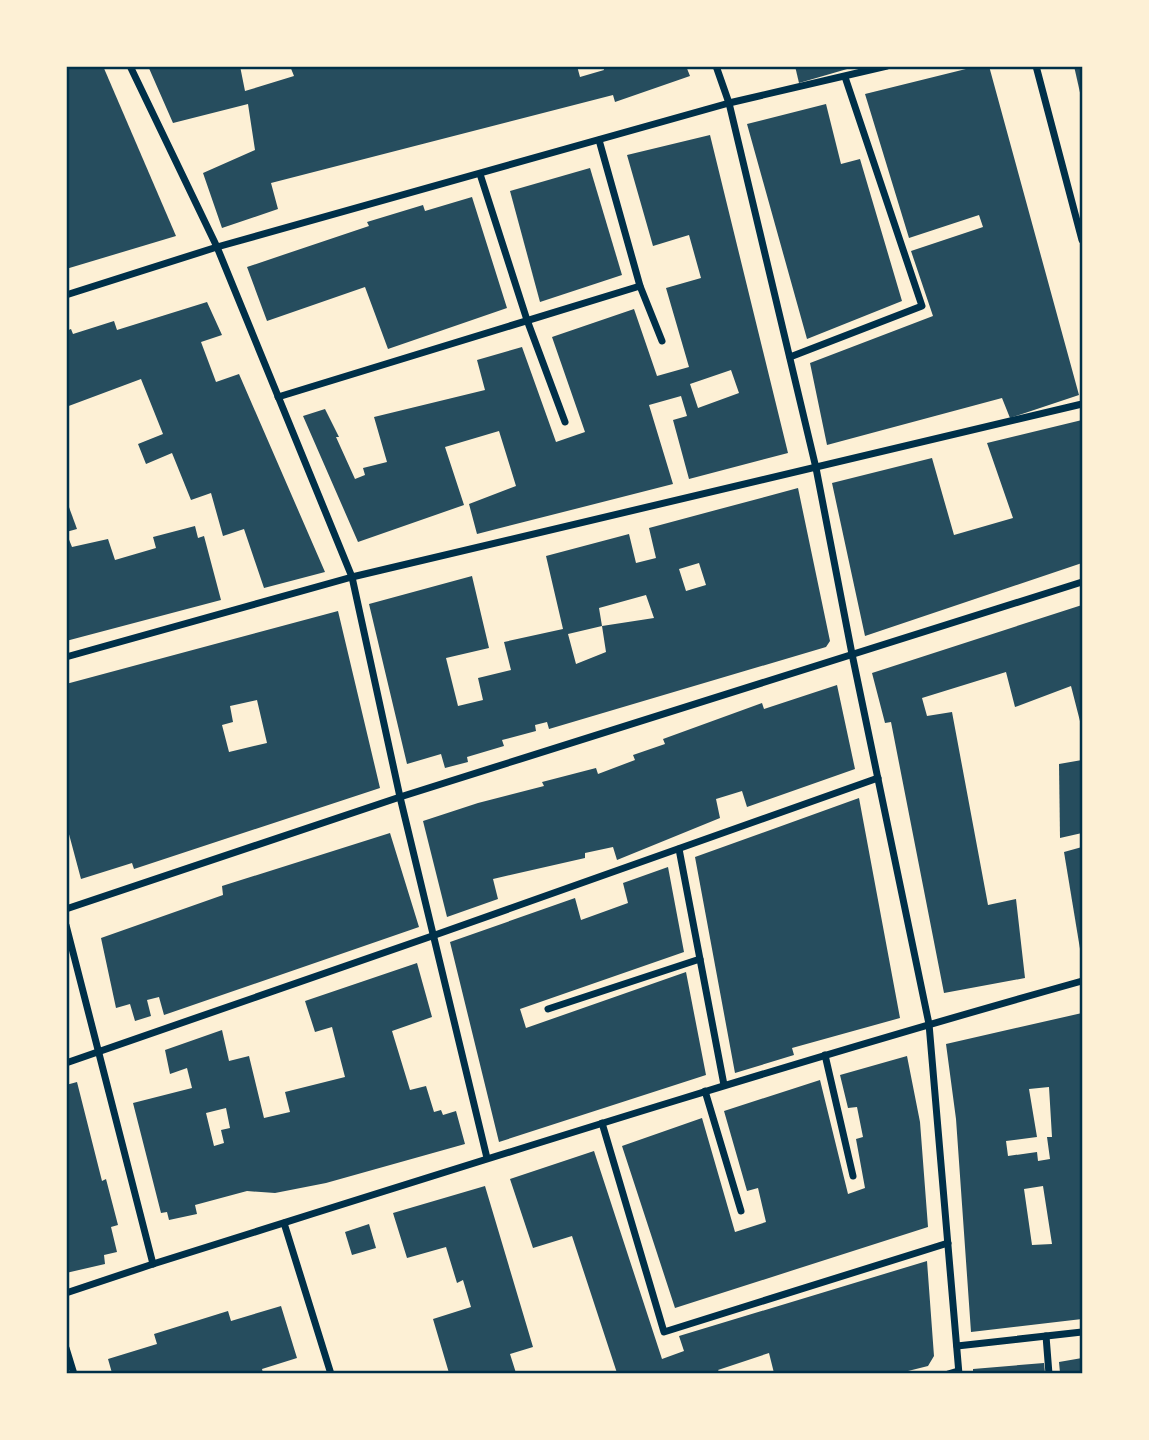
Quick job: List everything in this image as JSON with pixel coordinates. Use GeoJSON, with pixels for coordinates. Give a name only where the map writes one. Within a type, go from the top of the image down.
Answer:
{"type":"FeatureCollection","features":[{"type":"Feature","properties":{"kind":"street"},"geometry":{"type":"LineString","coordinates":[[130,66],[217,247],[352,577],[400,797],[487,1158]]}},
{"type":"Feature","properties":{"kind":"street"},"geometry":{"type":"LineString","coordinates":[[716,66],[729,103],[816,468],[929,1024],[959,1372],[948,1374]]}},
{"type":"Feature","properties":{"kind":"street"},"geometry":{"type":"LineString","coordinates":[[66,295],[217,247],[729,103],[887,66]]}},
{"type":"Feature","properties":{"kind":"street"},"geometry":{"type":"LineString","coordinates":[[1036,66],[1083,240]]}},
{"type":"Feature","properties":{"kind":"street"},"geometry":{"type":"LineString","coordinates":[[790,357],[922,306],[845,77]]}},
{"type":"Feature","properties":{"kind":"street"},"geometry":{"type":"LineString","coordinates":[[599,140],[640,286],[662,341]]}},
{"type":"Feature","properties":{"kind":"street"},"geometry":{"type":"LineString","coordinates":[[480,174],[527,320],[565,422]]}},
{"type":"Feature","properties":{"kind":"street"},"geometry":{"type":"LineString","coordinates":[[278,397],[640,286]]}},
{"type":"Feature","properties":{"kind":"street"},"geometry":{"type":"LineString","coordinates":[[66,657],[352,577],[1083,404]]}},
{"type":"Feature","properties":{"kind":"street"},"geometry":{"type":"LineString","coordinates":[[66,909],[400,797],[1083,582]]}},
{"type":"Feature","properties":{"kind":"street"},"geometry":{"type":"LineString","coordinates":[[66,1063],[435,936],[878,778]]}},
{"type":"Feature","properties":{"kind":"street"},"geometry":{"type":"LineString","coordinates":[[679,849],[724,1085]]}},
{"type":"Feature","properties":{"kind":"street"},"geometry":{"type":"LineString","coordinates":[[66,925],[153,1264]]}},
{"type":"Feature","properties":{"kind":"street"},"geometry":{"type":"LineString","coordinates":[[548,1009],[700,959]]}},
{"type":"Feature","properties":{"kind":"street"},"geometry":{"type":"LineString","coordinates":[[66,1293],[724,1085],[1083,981]]}},
{"type":"Feature","properties":{"kind":"street"},"geometry":{"type":"LineString","coordinates":[[825,1055],[853,1176]]}},
{"type":"Feature","properties":{"kind":"street"},"geometry":{"type":"LineString","coordinates":[[705,1091],[741,1211]]}},
{"type":"Feature","properties":{"kind":"street"},"geometry":{"type":"LineString","coordinates":[[602,1123],[664,1332],[948,1242]]}},
{"type":"Feature","properties":{"kind":"street"},"geometry":{"type":"LineString","coordinates":[[284,1223],[331,1374]]}},
{"type":"Feature","properties":{"kind":"street"},"geometry":{"type":"LineString","coordinates":[[957,1346],[1083,1332]]}},
{"type":"Feature","properties":{"kind":"street"},"geometry":{"type":"LineString","coordinates":[[1046,1336],[1049,1374]]}},
{"type":"Feature","properties":{"kind":"street"},"geometry":{"type":"LineString","coordinates":[[66,1348],[74,1374]]}},
{"type":"Feature","properties":{"kind":"building"},"geometry":{"type":"Polygon","coordinates":[[[66,66],[103,66],[176,236],[66,269],[66,66]]]}},
{"type":"Feature","properties":{"kind":"building"},"geometry":{"type":"Polygon","coordinates":[[[148,66],[240,66],[245,91],[294,76],[290,66],[577,66],[580,77],[604,70],[603,66],[686,66],[690,76],[615,102],[613,95],[271,183],[278,209],[222,228],[203,173],[255,150],[248,104],[173,123],[148,66]]]}},
{"type":"Feature","properties":{"kind":"building"},"geometry":{"type":"Polygon","coordinates":[[[795,66],[854,66],[854,67],[799,83],[795,66]]]}},
{"type":"Feature","properties":{"kind":"building"},"geometry":{"type":"Polygon","coordinates":[[[978,66],[989,66],[1079,395],[1010,418],[1002,398],[827,445],[810,363],[933,316],[911,251],[983,227],[979,215],[909,238],[865,94],[978,66]]]}},
{"type":"Feature","properties":{"kind":"building"},"geometry":{"type":"Polygon","coordinates":[[[1074,66],[1082,66],[1082,97],[1081,97],[1074,66]]]}},
{"type":"Feature","properties":{"kind":"building"},"geometry":{"type":"Polygon","coordinates":[[[826,104],[841,164],[860,159],[902,301],[807,339],[747,124],[826,104]]]}},
{"type":"Feature","properties":{"kind":"building"},"geometry":{"type":"Polygon","coordinates":[[[710,135],[788,453],[689,479],[673,420],[687,416],[681,396],[649,405],[673,484],[477,534],[469,504],[516,486],[499,431],[445,447],[464,505],[358,542],[303,416],[325,409],[355,479],[365,475],[363,468],[387,462],[374,417],[485,390],[477,360],[522,347],[556,442],[585,432],[552,337],[634,309],[657,376],[689,367],[666,288],[701,278],[689,235],[653,246],[627,155],[710,135]],[[731,370],[690,384],[698,408],[739,393],[731,370]]]}},
{"type":"Feature","properties":{"kind":"building"},"geometry":{"type":"Polygon","coordinates":[[[590,168],[622,275],[540,302],[510,191],[590,168]]]}},
{"type":"Feature","properties":{"kind":"building"},"geometry":{"type":"Polygon","coordinates":[[[472,197],[507,308],[388,349],[365,287],[267,321],[247,267],[369,226],[367,222],[423,205],[425,211],[472,197]]]}},
{"type":"Feature","properties":{"kind":"building"},"geometry":{"type":"Polygon","coordinates":[[[207,302],[222,335],[201,342],[216,382],[239,374],[325,572],[264,588],[244,529],[223,536],[211,493],[191,500],[172,453],[146,464],[138,444],[163,434],[141,379],[66,407],[66,331],[71,329],[73,334],[114,321],[117,330],[207,302]]]}},
{"type":"Feature","properties":{"kind":"building"},"geometry":{"type":"Polygon","coordinates":[[[1082,420],[1082,563],[865,636],[832,483],[932,458],[954,535],[1013,518],[987,443],[1082,420]]]}},
{"type":"Feature","properties":{"kind":"building"},"geometry":{"type":"Polygon","coordinates":[[[798,488],[830,641],[826,647],[549,729],[547,722],[535,725],[536,731],[502,740],[504,746],[467,757],[468,762],[445,768],[441,754],[407,764],[369,604],[472,576],[489,648],[446,658],[458,706],[483,700],[478,678],[511,670],[504,642],[563,629],[546,556],[629,534],[636,563],[656,558],[649,528],[798,488]],[[699,563],[679,569],[686,591],[706,585],[699,563]],[[646,595],[599,608],[602,626],[654,618],[646,595]],[[602,626],[568,634],[576,664],[606,652],[602,626]]]}},
{"type":"Feature","properties":{"kind":"building"},"geometry":{"type":"Polygon","coordinates":[[[66,499],[77,529],[66,532],[66,499]]]}},
{"type":"Feature","properties":{"kind":"building"},"geometry":{"type":"Polygon","coordinates":[[[195,526],[198,538],[204,536],[221,600],[66,641],[66,532],[72,547],[108,539],[115,560],[156,548],[153,537],[195,526]]]}},
{"type":"Feature","properties":{"kind":"building"},"geometry":{"type":"Polygon","coordinates":[[[1082,605],[1082,729],[1071,686],[1015,707],[1006,672],[922,698],[927,716],[952,712],[988,905],[1016,899],[1025,978],[944,993],[891,722],[885,723],[872,673],[1082,605]]]}},
{"type":"Feature","properties":{"kind":"building"},"geometry":{"type":"Polygon","coordinates":[[[338,611],[380,788],[134,869],[132,863],[81,879],[66,823],[66,684],[338,611]],[[257,700],[230,706],[233,722],[222,725],[229,752],[267,743],[257,700]]]}},
{"type":"Feature","properties":{"kind":"building"},"geometry":{"type":"Polygon","coordinates":[[[837,685],[855,769],[747,807],[742,791],[716,799],[720,818],[617,860],[613,847],[585,853],[585,858],[493,879],[498,899],[447,917],[423,821],[544,786],[542,782],[596,768],[598,774],[635,760],[633,755],[665,744],[663,739],[762,703],[764,709],[837,685]]]}},
{"type":"Feature","properties":{"kind":"building"},"geometry":{"type":"Polygon","coordinates":[[[1082,760],[1082,833],[1060,838],[1059,764],[1082,760]]]}},
{"type":"Feature","properties":{"kind":"building"},"geometry":{"type":"Polygon","coordinates":[[[859,798],[900,1018],[792,1048],[794,1055],[735,1073],[695,857],[859,798]]]}},
{"type":"Feature","properties":{"kind":"building"},"geometry":{"type":"Polygon","coordinates":[[[390,833],[419,927],[164,1015],[159,997],[147,1000],[151,1016],[135,1021],[130,1004],[116,1008],[101,938],[223,895],[222,886],[390,833]]]}},
{"type":"Feature","properties":{"kind":"building"},"geometry":{"type":"Polygon","coordinates":[[[1082,847],[1082,955],[1081,955],[1064,852],[1082,847]]]}},
{"type":"Feature","properties":{"kind":"building"},"geometry":{"type":"Polygon","coordinates":[[[668,867],[684,952],[520,1009],[526,1028],[686,972],[706,1075],[499,1142],[450,942],[575,898],[581,920],[628,903],[623,883],[668,867]]]}},
{"type":"Feature","properties":{"kind":"building"},"geometry":{"type":"Polygon","coordinates":[[[417,963],[432,1017],[392,1031],[410,1090],[426,1086],[434,1112],[441,1110],[443,1115],[456,1111],[465,1144],[326,1183],[275,1193],[247,1191],[195,1205],[197,1214],[169,1220],[167,1212],[161,1213],[133,1103],[192,1088],[187,1068],[170,1074],[165,1050],[222,1030],[229,1061],[249,1056],[264,1118],[290,1112],[285,1092],[345,1077],[332,1027],[315,1032],[305,1001],[417,963]],[[226,1108],[206,1113],[214,1146],[224,1143],[221,1130],[230,1128],[226,1108]]]}},
{"type":"Feature","properties":{"kind":"building"},"geometry":{"type":"Polygon","coordinates":[[[1082,1013],[1082,1319],[971,1332],[956,1119],[946,1044],[1082,1013]],[[1049,1087],[1029,1089],[1037,1137],[1006,1141],[1008,1156],[1037,1152],[1038,1161],[1050,1159],[1047,1137],[1052,1137],[1049,1087]],[[1043,1186],[1024,1189],[1032,1245],[1052,1244],[1043,1186]]]}},
{"type":"Feature","properties":{"kind":"building"},"geometry":{"type":"Polygon","coordinates":[[[907,1056],[920,1122],[928,1227],[675,1308],[622,1146],[702,1118],[735,1232],[766,1222],[758,1188],[747,1191],[724,1111],[820,1080],[848,1194],[865,1188],[856,1139],[863,1137],[857,1107],[848,1108],[840,1075],[907,1056]]]}},
{"type":"Feature","properties":{"kind":"building"},"geometry":{"type":"Polygon","coordinates":[[[77,1082],[102,1181],[106,1179],[118,1225],[111,1227],[117,1252],[104,1255],[105,1264],[66,1273],[66,1085],[77,1082]]]}},
{"type":"Feature","properties":{"kind":"building"},"geometry":{"type":"Polygon","coordinates":[[[594,1151],[662,1359],[684,1351],[679,1336],[927,1261],[934,1356],[928,1366],[900,1373],[774,1373],[769,1353],[718,1370],[720,1373],[617,1373],[572,1236],[533,1248],[510,1179],[594,1151]]]}},
{"type":"Feature","properties":{"kind":"building"},"geometry":{"type":"Polygon","coordinates":[[[485,1186],[533,1347],[510,1354],[516,1373],[449,1373],[433,1319],[471,1307],[463,1280],[457,1283],[446,1247],[407,1258],[393,1213],[485,1186]]]}},
{"type":"Feature","properties":{"kind":"building"},"geometry":{"type":"Polygon","coordinates":[[[369,1224],[376,1248],[352,1255],[345,1232],[369,1224]]]}},
{"type":"Feature","properties":{"kind":"building"},"geometry":{"type":"Polygon","coordinates":[[[281,1306],[297,1358],[262,1369],[263,1373],[112,1373],[108,1359],[157,1344],[154,1334],[228,1311],[231,1321],[281,1306]]]}},
{"type":"Feature","properties":{"kind":"building"},"geometry":{"type":"Polygon","coordinates":[[[1082,1358],[1082,1373],[1060,1373],[1059,1362],[1082,1358]]]}},
{"type":"Feature","properties":{"kind":"building"},"geometry":{"type":"Polygon","coordinates":[[[1044,1363],[1045,1373],[973,1373],[973,1369],[1044,1363]]]}}]}
